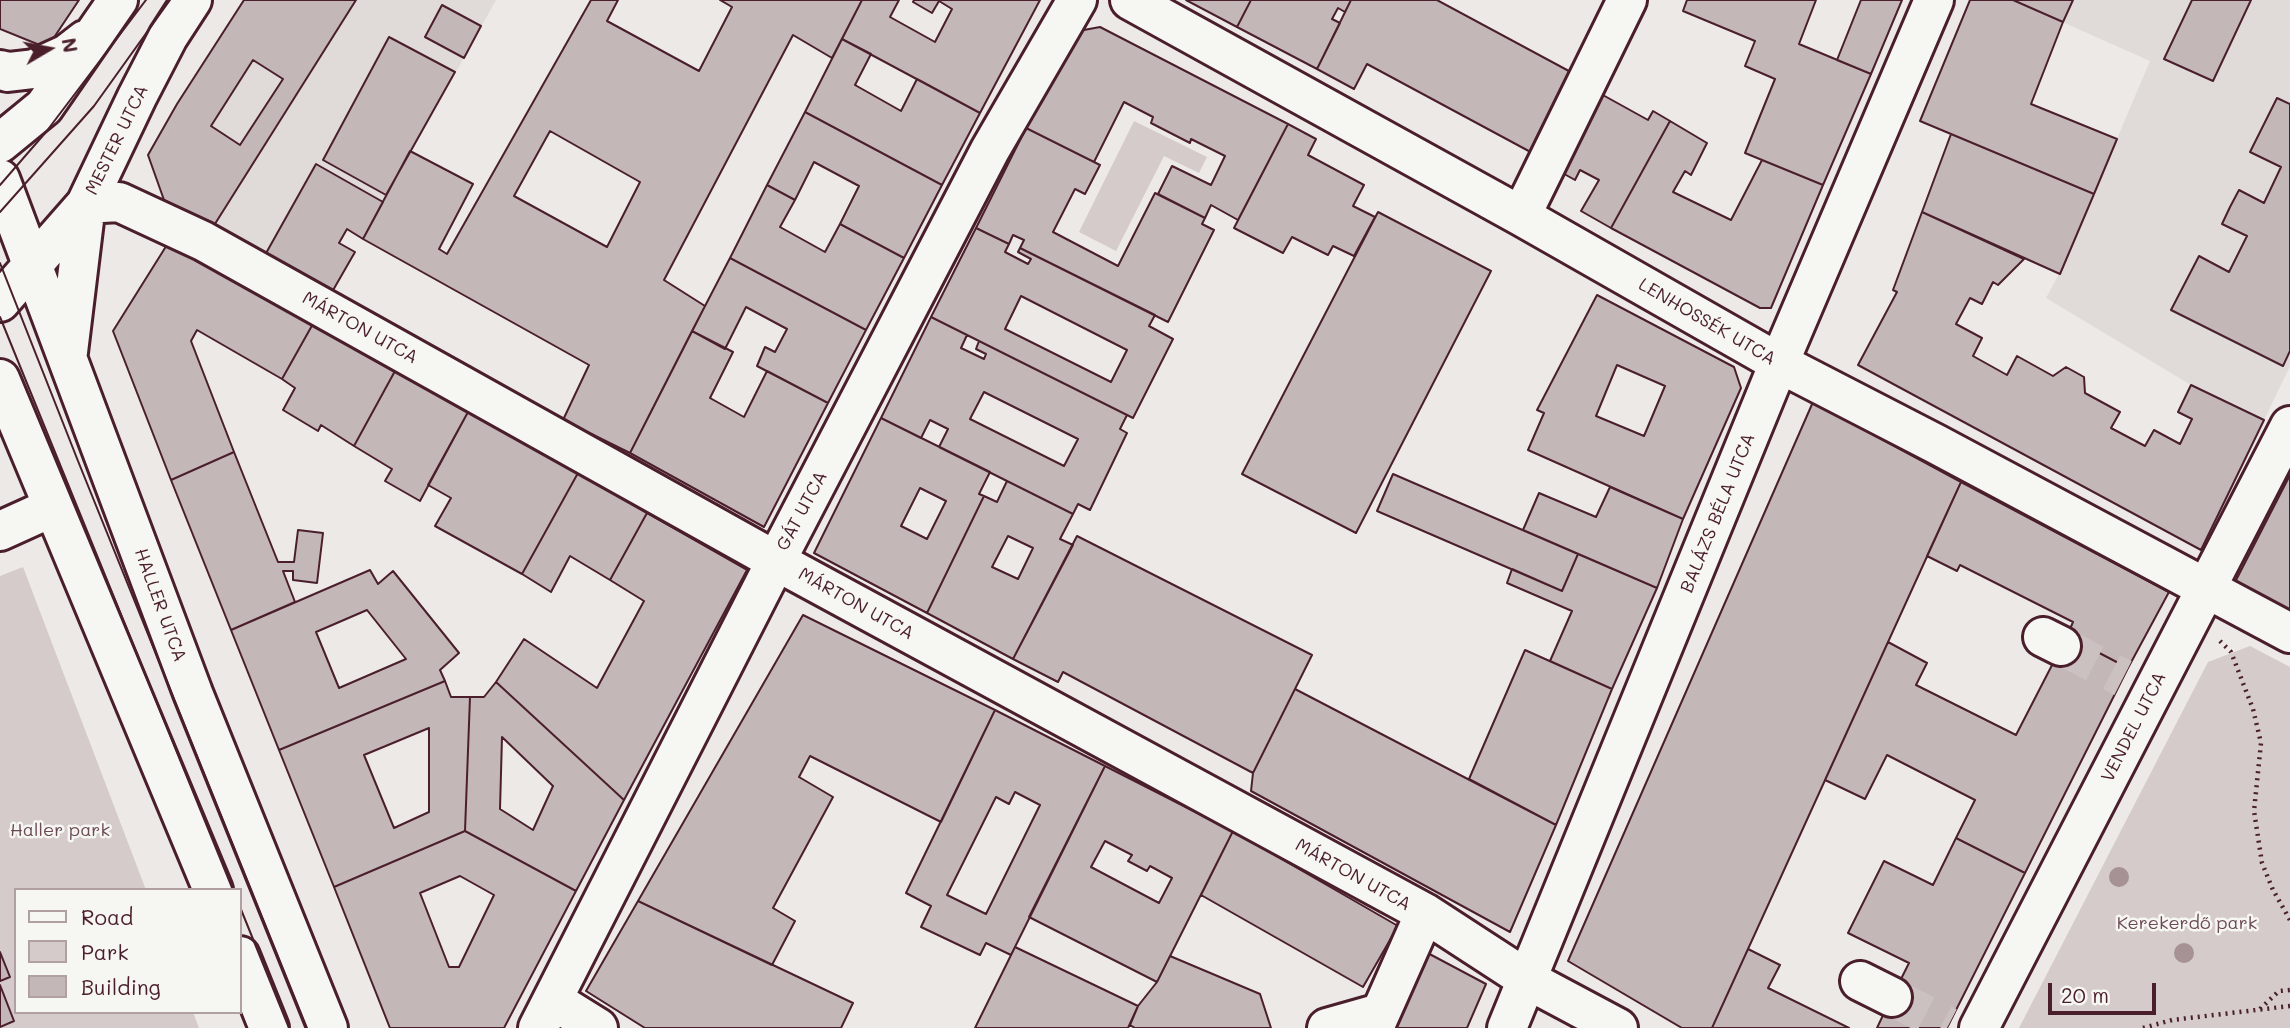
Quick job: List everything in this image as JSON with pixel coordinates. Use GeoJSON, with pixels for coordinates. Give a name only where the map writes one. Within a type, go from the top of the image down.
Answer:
{"type":"FeatureCollection","features":[{"type":"Feature","properties":{"kind":"street"},"geometry":{"type":"LineString","coordinates":[[0,143],[44,107],[118,0]]}},
{"type":"Feature","properties":{"kind":"street","name":"MESTER UTCA"},"geometry":{"type":"LineString","coordinates":[[0,302],[86,204],[136,97],[168,37],[192,0]]}},
{"type":"Feature","properties":{"kind":"street","name":"GÁT UTCA"},"geometry":{"type":"LineString","coordinates":[[545,1014],[990,150],[1077,0]]}},
{"type":"Feature","properties":{"kind":"street","name":"LENHOSSÉK UTCA"},"geometry":{"type":"LineString","coordinates":[[1130,0],[1521,216],[2199,601],[2290,633]]}},
{"type":"Feature","properties":{"kind":"street"},"geometry":{"type":"LineString","coordinates":[[1521,216],[1627,0]]}},
{"type":"Feature","properties":{"kind":"street","name":"BALÁZS BÉLA UTCA"},"geometry":{"type":"LineString","coordinates":[[1507,1028],[1779,363],[1934,0]]}},
{"type":"Feature","properties":{"kind":"street"},"geometry":{"type":"LineString","coordinates":[[0,71],[34,69],[67,54],[95,33]]}},
{"type":"Feature","properties":{"kind":"street","name":"HALLER UTCA"},"geometry":{"type":"LineString","coordinates":[[0,179],[193,693],[328,1028]]}},
{"type":"Feature","properties":{"kind":"street","name":"MÁRTON UTCA"},"geometry":{"type":"LineString","coordinates":[[86,204],[119,202],[204,241],[776,561],[1424,914],[1528,980],[1618,1028]]}},
{"type":"Feature","properties":{"kind":"street"},"geometry":{"type":"LineString","coordinates":[[68,356],[86,204]]}},
{"type":"Feature","properties":{"kind":"street"},"geometry":{"type":"LineString","coordinates":[[0,379],[211,888]]}},
{"type":"Feature","properties":{"kind":"street","name":"VENDEL UTCA"},"geometry":{"type":"LineString","coordinates":[[1960,1027],[2137,686],[2199,601],[2290,426]]}},
{"type":"Feature","properties":{"kind":"street"},"geometry":{"type":"LineString","coordinates":[[0,531],[53,507]]}},
{"type":"Feature","properties":{"kind":"street"},"geometry":{"type":"LineString","coordinates":[[1327,1028],[1377,1021],[1424,914]]}},
{"type":"Feature","properties":{"kind":"street"},"geometry":{"type":"LineString","coordinates":[[242,961],[269,1028]]}},
{"type":"Feature","properties":{"kind":"street"},"geometry":{"type":"LineString","coordinates":[[545,1014],[598,1028]]}},
{"type":"Feature","properties":{"kind":"path"},"geometry":{"type":"LineString","coordinates":[[2199,601],[2231,652],[2253,709],[2261,743],[2254,798],[2255,828],[2262,863],[2290,920]]}},
{"type":"Feature","properties":{"kind":"path"},"geometry":{"type":"LineString","coordinates":[[2260,1009],[2279,991],[2290,990]]}},
{"type":"Feature","properties":{"kind":"path"},"geometry":{"type":"LineString","coordinates":[[2143,1028],[2172,1020],[2290,1006]]}},
{"type":"Feature","properties":{"kind":"shaded area"},"geometry":{"type":"Polygon","coordinates":[[[244,0],[496,0],[363,239],[346,230],[340,243],[355,252],[332,292],[164,200],[148,155],[177,104],[244,0]]]}},
{"type":"Feature","properties":{"kind":"shaded area"},"geometry":{"type":"Polygon","coordinates":[[[2013,0],[2290,0],[2290,366],[2264,420],[2191,385],[2046,298],[2059,274],[1922,212],[1951,134],[2094,193],[2150,61],[2013,0]]]}},
{"type":"Feature","properties":{"kind":"green space"},"geometry":{"type":"Polygon","coordinates":[[[1134,121],[1207,157],[1199,173],[1164,156],[1116,251],[1079,232],[1134,121]]]}},
{"type":"Feature","properties":{"kind":"green space","name":"Haller park"},"geometry":{"type":"Polygon","coordinates":[[[23,567],[145,888],[14,888],[14,1014],[194,1014],[199,1028],[0,1028],[0,576],[23,567]]]}},
{"type":"Feature","properties":{"kind":"green space","name":"Kerekerdő park"},"geometry":{"type":"Polygon","coordinates":[[[2250,646],[2290,667],[2290,1028],[2019,1028],[2208,662],[2250,646]]]}},
{"type":"Feature","properties":{"kind":"building"},"geometry":{"type":"Polygon","coordinates":[[[0,0],[79,0],[47,48],[0,29],[0,0]]]}},
{"type":"Feature","properties":{"kind":"building"},"geometry":{"type":"Polygon","coordinates":[[[244,0],[356,0],[213,227],[164,200],[148,155],[177,104],[244,0]],[[253,60],[211,126],[240,145],[283,79],[253,60]]]}},
{"type":"Feature","properties":{"kind":"building"},"geometry":{"type":"Polygon","coordinates":[[[591,0],[618,0],[607,21],[699,71],[732,7],[720,0],[862,0],[832,58],[793,35],[664,280],[705,306],[630,453],[563,420],[589,365],[363,239],[410,151],[473,184],[439,249],[447,254],[591,0]],[[550,131],[514,196],[607,247],[640,182],[550,131]]]}},
{"type":"Feature","properties":{"kind":"building"},"geometry":{"type":"Polygon","coordinates":[[[862,0],[899,0],[890,17],[935,42],[952,9],[939,1],[932,13],[913,2],[914,0],[1040,0],[980,113],[842,39],[862,0]]]}},
{"type":"Feature","properties":{"kind":"building"},"geometry":{"type":"Polygon","coordinates":[[[1186,0],[1251,0],[1237,27],[1186,0]]]}},
{"type":"Feature","properties":{"kind":"building"},"geometry":{"type":"Polygon","coordinates":[[[1251,0],[1351,0],[1345,12],[1338,8],[1332,19],[1340,23],[1317,69],[1237,27],[1251,0]]]}},
{"type":"Feature","properties":{"kind":"building"},"geometry":{"type":"Polygon","coordinates":[[[1351,0],[1437,0],[1580,77],[1538,156],[1367,64],[1354,89],[1317,69],[1351,0]]]}},
{"type":"Feature","properties":{"kind":"building"},"geometry":{"type":"Polygon","coordinates":[[[1687,0],[1816,0],[1799,44],[1871,74],[1823,185],[1745,153],[1775,79],[1745,66],[1755,41],[1683,11],[1687,0]]]}},
{"type":"Feature","properties":{"kind":"building"},"geometry":{"type":"Polygon","coordinates":[[[1861,0],[1902,0],[1871,74],[1837,60],[1861,0]]]}},
{"type":"Feature","properties":{"kind":"building"},"geometry":{"type":"Polygon","coordinates":[[[1970,0],[2013,0],[2063,22],[2031,104],[2117,139],[2094,194],[1920,121],[1970,0]]]}},
{"type":"Feature","properties":{"kind":"building"},"geometry":{"type":"Polygon","coordinates":[[[2013,0],[2073,0],[2063,22],[2013,0]]]}},
{"type":"Feature","properties":{"kind":"building"},"geometry":{"type":"Polygon","coordinates":[[[2192,0],[2251,0],[2213,81],[2164,59],[2192,0]]]}},
{"type":"Feature","properties":{"kind":"building"},"geometry":{"type":"Polygon","coordinates":[[[442,5],[481,26],[464,58],[425,37],[442,5]]]}},
{"type":"Feature","properties":{"kind":"building"},"geometry":{"type":"Polygon","coordinates":[[[1100,27],[1288,124],[1238,220],[1211,205],[1205,218],[1158,194],[1172,166],[1211,185],[1225,156],[1191,139],[1190,143],[1151,123],[1153,117],[1124,102],[1094,162],[1026,128],[1073,32],[1100,27]]]}},
{"type":"Feature","properties":{"kind":"building"},"geometry":{"type":"Polygon","coordinates":[[[389,37],[455,72],[386,195],[323,160],[389,37]]]}},
{"type":"Feature","properties":{"kind":"building"},"geometry":{"type":"Polygon","coordinates":[[[842,39],[871,54],[855,85],[901,111],[917,79],[980,113],[942,185],[805,112],[842,39]]]}},
{"type":"Feature","properties":{"kind":"building"},"geometry":{"type":"Polygon","coordinates":[[[1592,89],[1648,120],[1653,111],[1670,121],[1611,228],[1581,211],[1599,180],[1580,170],[1575,180],[1550,166],[1592,89]]]}},
{"type":"Feature","properties":{"kind":"building"},"geometry":{"type":"Polygon","coordinates":[[[2277,98],[2290,104],[2290,351],[2283,366],[2171,310],[2199,256],[2229,272],[2247,236],[2222,224],[2239,190],[2264,203],[2281,167],[2250,152],[2277,98]]]}},
{"type":"Feature","properties":{"kind":"building"},"geometry":{"type":"Polygon","coordinates":[[[805,112],[942,185],[904,258],[840,224],[859,186],[814,162],[795,200],[767,185],[805,112]]]}},
{"type":"Feature","properties":{"kind":"building"},"geometry":{"type":"Polygon","coordinates":[[[1670,121],[1707,143],[1691,175],[1685,171],[1673,192],[1731,220],[1762,160],[1823,185],[1771,308],[1760,308],[1611,228],[1670,121]]]}},
{"type":"Feature","properties":{"kind":"building"},"geometry":{"type":"Polygon","coordinates":[[[1288,124],[1316,139],[1308,155],[1364,185],[1353,206],[1375,217],[1354,256],[1333,246],[1328,255],[1292,237],[1283,253],[1234,228],[1288,124]]]}},
{"type":"Feature","properties":{"kind":"building"},"geometry":{"type":"Polygon","coordinates":[[[1026,128],[1100,165],[1085,194],[1075,189],[1053,232],[1118,266],[1155,193],[1205,218],[1202,224],[1214,230],[1168,322],[1020,248],[1024,240],[1013,235],[1009,244],[976,228],[1026,128]]]}},
{"type":"Feature","properties":{"kind":"building"},"geometry":{"type":"Polygon","coordinates":[[[1951,134],[2094,194],[2060,274],[1922,212],[1951,134]]]}},
{"type":"Feature","properties":{"kind":"building"},"geometry":{"type":"Polygon","coordinates":[[[316,164],[383,202],[363,239],[347,229],[339,243],[355,252],[332,292],[265,255],[316,164]]]}},
{"type":"Feature","properties":{"kind":"building"},"geometry":{"type":"Polygon","coordinates":[[[767,185],[795,200],[780,227],[825,252],[840,224],[904,258],[866,330],[730,258],[767,185]]]}},
{"type":"Feature","properties":{"kind":"building"},"geometry":{"type":"Polygon","coordinates":[[[1378,212],[1491,271],[1356,533],[1242,474],[1378,212]]]}},
{"type":"Feature","properties":{"kind":"building"},"geometry":{"type":"Polygon","coordinates":[[[1922,212],[2024,259],[1998,285],[1993,282],[1982,304],[1970,298],[1956,324],[1982,338],[1973,356],[2007,375],[2017,356],[2053,376],[2066,367],[2084,377],[2085,393],[2120,412],[2111,428],[2145,446],[2154,430],[2180,444],[2192,419],[2178,412],[2191,385],[2264,420],[2201,550],[1858,365],[1897,292],[1893,290],[1922,212]]]}},
{"type":"Feature","properties":{"kind":"building"},"geometry":{"type":"Polygon","coordinates":[[[976,228],[1009,244],[1005,252],[1028,264],[1031,259],[1018,252],[1020,248],[1155,315],[1149,326],[1173,339],[1133,418],[931,317],[976,228]],[[1021,296],[1005,329],[1111,382],[1127,350],[1021,296]]]}},
{"type":"Feature","properties":{"kind":"building"},"geometry":{"type":"Polygon","coordinates":[[[170,240],[314,322],[282,379],[197,330],[191,341],[234,452],[171,480],[113,331],[170,240]]]}},
{"type":"Feature","properties":{"kind":"building"},"geometry":{"type":"Polygon","coordinates":[[[730,258],[866,330],[828,403],[757,366],[765,347],[775,352],[787,329],[746,307],[725,349],[692,331],[730,258]]]}},
{"type":"Feature","properties":{"kind":"building"},"geometry":{"type":"Polygon","coordinates":[[[1597,295],[1734,367],[1741,388],[1683,519],[1528,450],[1544,413],[1537,410],[1597,295]],[[1617,365],[1596,416],[1644,436],[1665,386],[1617,365]]]}},
{"type":"Feature","properties":{"kind":"building"},"geometry":{"type":"Polygon","coordinates":[[[931,317],[967,335],[961,348],[984,359],[986,354],[976,349],[979,341],[1127,415],[1120,429],[1127,433],[1090,510],[1078,504],[1073,514],[939,447],[948,429],[930,420],[921,438],[881,418],[931,317]],[[984,392],[970,419],[1064,466],[1078,439],[984,392]]]}},
{"type":"Feature","properties":{"kind":"building"},"geometry":{"type":"Polygon","coordinates":[[[314,322],[395,371],[354,446],[321,425],[318,431],[283,410],[295,388],[282,379],[314,322]]]}},
{"type":"Feature","properties":{"kind":"building"},"geometry":{"type":"Polygon","coordinates":[[[692,331],[733,352],[710,398],[744,417],[767,371],[828,403],[764,527],[630,453],[692,331]]]}},
{"type":"Feature","properties":{"kind":"building"},"geometry":{"type":"Polygon","coordinates":[[[395,371],[468,412],[420,501],[385,481],[392,469],[354,446],[395,371]]]}},
{"type":"Feature","properties":{"kind":"building"},"geometry":{"type":"Polygon","coordinates":[[[1813,402],[1961,482],[1712,1028],[1682,1028],[1568,961],[1813,402]]]}},
{"type":"Feature","properties":{"kind":"building"},"geometry":{"type":"Polygon","coordinates":[[[468,412],[578,473],[522,574],[435,526],[451,498],[428,485],[468,412]]]}},
{"type":"Feature","properties":{"kind":"building"},"geometry":{"type":"Polygon","coordinates":[[[881,418],[990,472],[979,494],[984,496],[927,613],[814,553],[881,418]],[[920,488],[901,526],[927,539],[946,501],[920,488]]]}},
{"type":"Feature","properties":{"kind":"building"},"geometry":{"type":"Polygon","coordinates":[[[234,452],[278,562],[294,562],[298,530],[323,533],[317,583],[293,580],[293,571],[283,571],[295,602],[231,630],[171,480],[234,452]]]}},
{"type":"Feature","properties":{"kind":"building"},"geometry":{"type":"Polygon","coordinates":[[[578,473],[647,513],[610,580],[570,556],[551,592],[522,574],[578,473]]]}},
{"type":"Feature","properties":{"kind":"building"},"geometry":{"type":"Polygon","coordinates":[[[1393,474],[1578,554],[1562,591],[1377,511],[1393,474]]]}},
{"type":"Feature","properties":{"kind":"building"},"geometry":{"type":"Polygon","coordinates":[[[2290,475],[2290,615],[2233,586],[2290,475]]]}},
{"type":"Feature","properties":{"kind":"building"},"geometry":{"type":"Polygon","coordinates":[[[1007,481],[1073,514],[1060,539],[1073,545],[1013,659],[927,613],[984,496],[997,502],[1007,481]],[[1008,536],[992,567],[1018,579],[1033,548],[1008,536]]]}},
{"type":"Feature","properties":{"kind":"building"},"geometry":{"type":"Polygon","coordinates":[[[1961,482],[2169,592],[2128,668],[2067,636],[2073,622],[1960,565],[1957,571],[1927,556],[1961,482]]]}},
{"type":"Feature","properties":{"kind":"building"},"geometry":{"type":"Polygon","coordinates":[[[1610,487],[1683,519],[1657,588],[1523,530],[1539,493],[1596,517],[1610,487]]]}},
{"type":"Feature","properties":{"kind":"building"},"geometry":{"type":"Polygon","coordinates":[[[647,513],[747,570],[624,800],[496,682],[524,639],[597,688],[644,601],[610,580],[647,513]]]}},
{"type":"Feature","properties":{"kind":"building"},"geometry":{"type":"Polygon","coordinates":[[[1077,536],[1312,655],[1253,773],[1063,672],[1058,682],[1013,659],[1077,536]]]}},
{"type":"Feature","properties":{"kind":"building"},"geometry":{"type":"Polygon","coordinates":[[[1578,554],[1657,588],[1612,689],[1550,661],[1572,611],[1507,583],[1512,569],[1562,591],[1578,554]]]}},
{"type":"Feature","properties":{"kind":"building"},"geometry":{"type":"Polygon","coordinates":[[[370,570],[378,584],[393,571],[459,653],[440,670],[445,681],[279,750],[231,630],[370,570]],[[367,610],[316,632],[339,688],[406,659],[367,610]]]}},
{"type":"Feature","properties":{"kind":"building"},"geometry":{"type":"Polygon","coordinates":[[[803,615],[995,710],[941,822],[810,756],[799,777],[833,797],[773,908],[795,921],[772,965],[638,901],[803,615]]]}},
{"type":"Feature","properties":{"kind":"building"},"geometry":{"type":"Polygon","coordinates":[[[2067,636],[2128,668],[2025,873],[1956,838],[1975,800],[1887,755],[1865,799],[1825,780],[1888,642],[1927,663],[1916,685],[2016,735],[2067,636]]]}},
{"type":"Feature","properties":{"kind":"building"},"geometry":{"type":"Polygon","coordinates":[[[1525,650],[1612,689],[1556,825],[1469,779],[1525,650]]]}},
{"type":"Feature","properties":{"kind":"building"},"geometry":{"type":"Polygon","coordinates":[[[445,681],[451,697],[470,697],[465,831],[334,887],[279,750],[445,681]],[[429,728],[364,755],[394,828],[429,812],[429,728]]]}},
{"type":"Feature","properties":{"kind":"building"},"geometry":{"type":"Polygon","coordinates":[[[496,682],[624,800],[576,891],[465,831],[470,697],[484,697],[496,682]],[[502,737],[500,809],[533,830],[553,786],[502,737]]]}},
{"type":"Feature","properties":{"kind":"building"},"geometry":{"type":"Polygon","coordinates":[[[1295,689],[1556,825],[1510,932],[1251,791],[1253,773],[1295,689]]]}},
{"type":"Feature","properties":{"kind":"building"},"geometry":{"type":"Polygon","coordinates":[[[995,710],[1105,766],[1011,955],[986,943],[980,955],[921,927],[931,906],[906,893],[995,710]],[[1015,792],[1009,804],[996,797],[947,895],[986,914],[1040,805],[1015,792]]]}},
{"type":"Feature","properties":{"kind":"building"},"geometry":{"type":"Polygon","coordinates":[[[1105,766],[1233,831],[1157,982],[1029,917],[1105,766]],[[1105,841],[1091,867],[1159,903],[1172,878],[1150,866],[1147,871],[1128,861],[1132,855],[1105,841]]]}},
{"type":"Feature","properties":{"kind":"building"},"geometry":{"type":"Polygon","coordinates":[[[465,831],[576,891],[504,1028],[390,1028],[334,887],[465,831]],[[460,876],[420,893],[449,967],[459,967],[494,895],[460,876]]]}},
{"type":"Feature","properties":{"kind":"building"},"geometry":{"type":"Polygon","coordinates":[[[1233,831],[1398,926],[1363,987],[1201,895],[1233,831]]]}},
{"type":"Feature","properties":{"kind":"building"},"geometry":{"type":"Polygon","coordinates":[[[1956,838],[2025,873],[1947,1028],[1919,1028],[1885,1011],[1909,963],[1848,933],[1884,861],[1933,885],[1956,838]]]}},
{"type":"Feature","properties":{"kind":"building"},"geometry":{"type":"Polygon","coordinates":[[[638,901],[853,1003],[841,1028],[645,1028],[586,991],[638,901]]]}},
{"type":"Feature","properties":{"kind":"building"},"geometry":{"type":"Polygon","coordinates":[[[1015,947],[1138,1006],[1128,1028],[975,1028],[1015,947]]]}},
{"type":"Feature","properties":{"kind":"building"},"geometry":{"type":"Polygon","coordinates":[[[1748,949],[1780,965],[1768,988],[1849,1028],[1712,1028],[1748,949]]]}},
{"type":"Feature","properties":{"kind":"building"},"geometry":{"type":"Polygon","coordinates":[[[1422,950],[1486,984],[1467,1028],[1388,1028],[1422,950]]]}},
{"type":"Feature","properties":{"kind":"building"},"geometry":{"type":"Polygon","coordinates":[[[0,952],[10,977],[0,981],[0,952]]]}},
{"type":"Feature","properties":{"kind":"building"},"geometry":{"type":"Polygon","coordinates":[[[1170,956],[1260,994],[1271,1028],[1135,1028],[1130,1025],[1138,1006],[1157,982],[1170,956]]]}},
{"type":"Feature","properties":{"kind":"building"},"geometry":{"type":"Polygon","coordinates":[[[0,985],[14,1021],[0,1027],[0,985]]]}},
{"type":"Feature","properties":{"kind":"building"},"geometry":{"type":"Polygon","coordinates":[[[1885,1011],[1919,1028],[1877,1028],[1885,1011]]]}},
{"type":"Feature","properties":{"kind":"tunnel"},"geometry":{"type":"LineString","coordinates":[[2061,646],[2123,678]]}},
{"type":"Feature","properties":{"kind":"tunnel"},"geometry":{"type":"LineString","coordinates":[[1892,997],[1948,1026]]}},
{"type":"Feature","properties":{"kind":"tram line"},"geometry":{"type":"LineString","coordinates":[[0,185],[46,132],[146,0]]}},
{"type":"Feature","properties":{"kind":"tram line"},"geometry":{"type":"LineString","coordinates":[[0,212],[94,106],[170,0]]}},
{"type":"Feature","properties":{"kind":"tram line"},"geometry":{"type":"LineString","coordinates":[[0,263],[307,1028]]}},
{"type":"Feature","properties":{"kind":"tram line"},"geometry":{"type":"LineString","coordinates":[[0,317],[232,888]]}},
{"type":"Feature","properties":{"kind":"tram line"},"geometry":{"type":"LineString","coordinates":[[242,912],[289,1028]]}}]}
